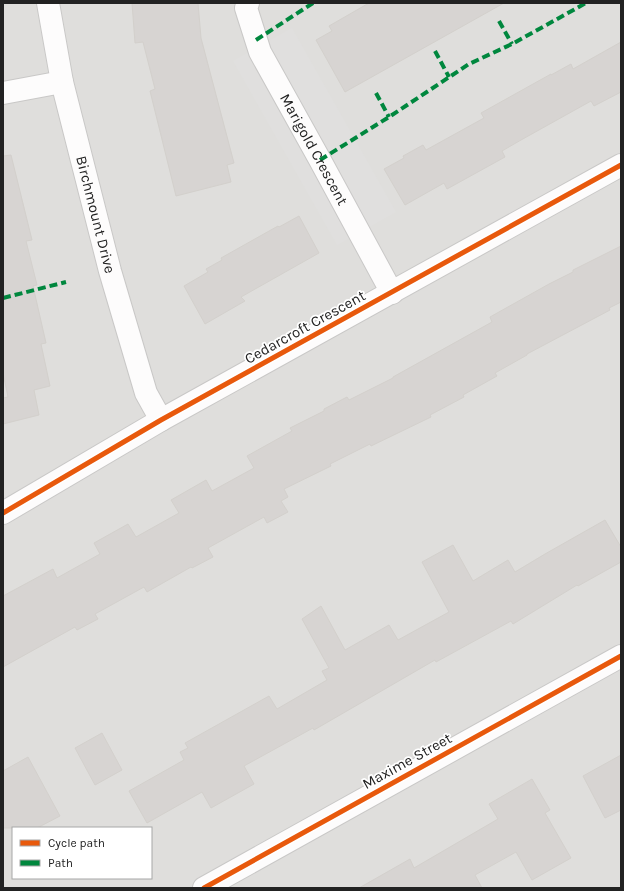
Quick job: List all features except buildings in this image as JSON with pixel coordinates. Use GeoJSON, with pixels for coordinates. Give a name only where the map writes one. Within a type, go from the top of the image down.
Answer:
{"type":"FeatureCollection","features":[{"type":"Feature","properties":{"kind":"street","name":"Birchmount Drive"},"geometry":{"type":"LineString","coordinates":[[48,3],[62,82],[110,271],[146,393],[161,420]]}},
{"type":"Feature","properties":{"kind":"street","name":"Marigold Crescent"},"geometry":{"type":"LineString","coordinates":[[248,3],[246,8],[260,52],[392,293]]}},
{"type":"Feature","properties":{"kind":"street"},"geometry":{"type":"LineString","coordinates":[[3,93],[62,82]]}},
{"type":"Feature","properties":{"kind":"street","name":"Cedarcroft Crescent"},"geometry":{"type":"LineString","coordinates":[[3,513],[161,420],[621,165]]}},
{"type":"Feature","properties":{"kind":"street","name":"Maxime Street"},"geometry":{"type":"LineString","coordinates":[[204,888],[621,656]]}},
{"type":"Feature","properties":{"kind":"shaded area"},"geometry":{"type":"Polygon","coordinates":[[[3,3],[621,3],[621,888],[3,888],[3,3]]]}},
{"type":"Feature","properties":{"kind":"shaded area"},"geometry":{"type":"Polygon","coordinates":[[[292,28],[396,212],[337,245],[233,61],[292,28]]]}},
{"type":"Feature","properties":{"kind":"marked path"},"geometry":{"type":"LineString","coordinates":[[256,40],[313,3]]}},
{"type":"Feature","properties":{"kind":"marked path"},"geometry":{"type":"LineString","coordinates":[[320,160],[389,117],[469,64],[512,44],[586,3]]}},
{"type":"Feature","properties":{"kind":"marked path"},"geometry":{"type":"LineString","coordinates":[[499,21],[512,44]]}},
{"type":"Feature","properties":{"kind":"marked path"},"geometry":{"type":"LineString","coordinates":[[435,51],[449,77]]}},
{"type":"Feature","properties":{"kind":"marked path"},"geometry":{"type":"LineString","coordinates":[[376,93],[389,117]]}},
{"type":"Feature","properties":{"kind":"marked path"},"geometry":{"type":"LineString","coordinates":[[3,298],[66,282]]}},
{"type":"Feature","properties":{"kind":"cycle path"},"geometry":{"type":"LineString","coordinates":[[3,513],[161,420],[621,165]]}},
{"type":"Feature","properties":{"kind":"cycle path"},"geometry":{"type":"LineString","coordinates":[[204,888],[621,656]]}}]}
